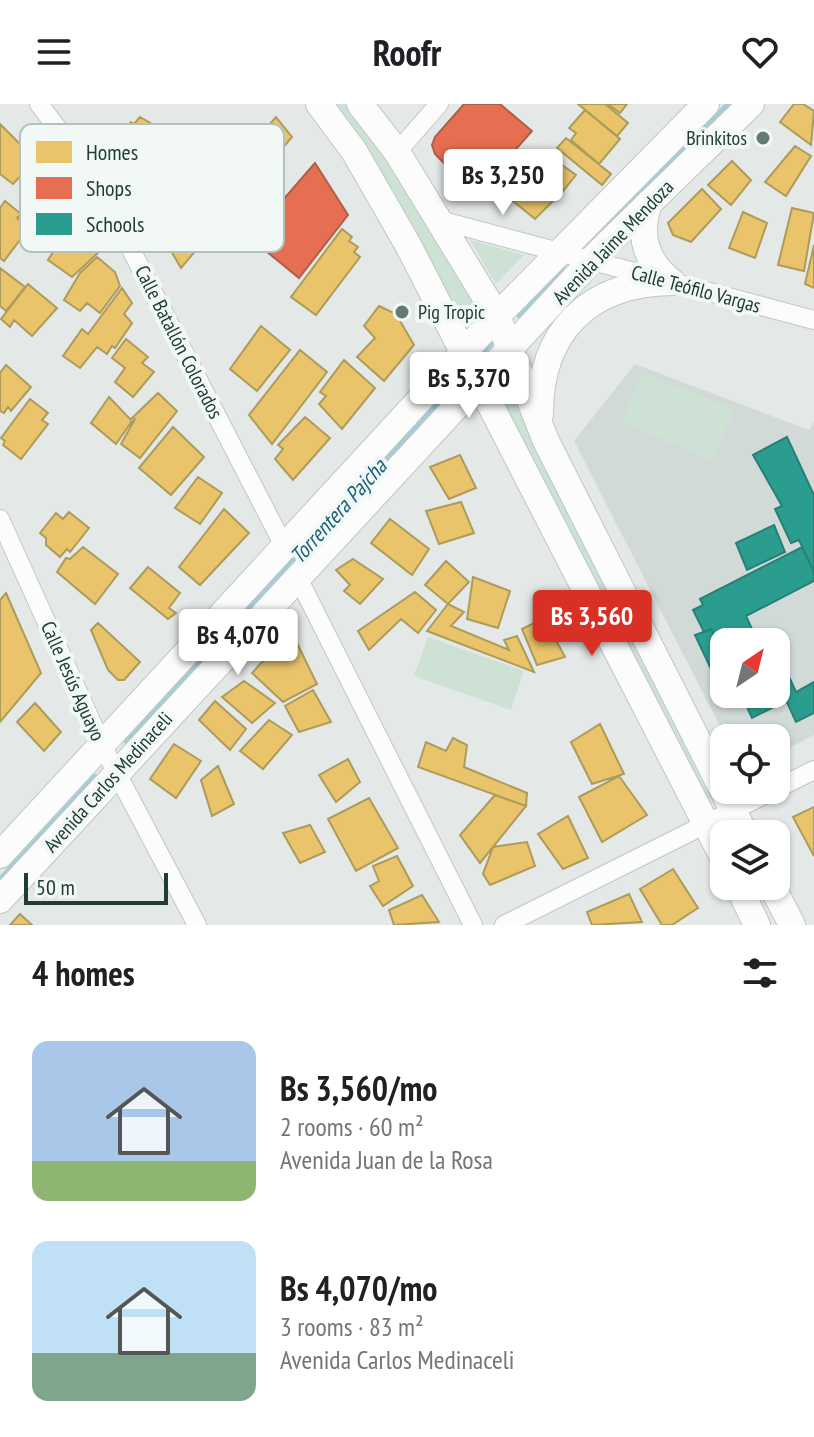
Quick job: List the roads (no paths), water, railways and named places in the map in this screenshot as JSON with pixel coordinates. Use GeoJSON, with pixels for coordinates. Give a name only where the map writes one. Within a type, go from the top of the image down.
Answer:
{"type":"FeatureCollection","features":[{"type":"Feature","properties":{"kind":"main road"},"geometry":{"type":"LineString","coordinates":[[319,104],[361,165],[463,354],[710,830]]}},
{"type":"Feature","properties":{"kind":"main road"},"geometry":{"type":"LineString","coordinates":[[360,104],[397,152],[497,316],[546,441],[738,820]]}},
{"type":"Feature","properties":{"kind":"main road","name":"Avenida Jaime Mendoza"},"geometry":{"type":"LineString","coordinates":[[463,354],[557,253],[706,104]]}},
{"type":"Feature","properties":{"kind":"main road","name":"Avenida Jaime Mendoza"},"geometry":{"type":"LineString","coordinates":[[479,384],[591,262],[751,104]]}},
{"type":"Feature","properties":{"kind":"main road"},"geometry":{"type":"LineString","coordinates":[[649,203],[643,232],[645,247],[660,273],[672,282]]}},
{"type":"Feature","properties":{"kind":"main road"},"geometry":{"type":"LineString","coordinates":[[546,441],[540,414],[540,385],[547,358],[571,321],[587,306],[616,290],[649,282],[672,282]]}},
{"type":"Feature","properties":{"kind":"main road","name":"Avenida Carlos Medinaceli"},"geometry":{"type":"LineString","coordinates":[[0,855],[463,354]]}},
{"type":"Feature","properties":{"kind":"main road","name":"Avenida Carlos Medinaceli"},"geometry":{"type":"LineString","coordinates":[[0,900],[297,576],[479,384]]}},
{"type":"Feature","properties":{"kind":"main road"},"geometry":{"type":"LineString","coordinates":[[745,900],[757,925]]}},
{"type":"Feature","properties":{"kind":"main road"},"geometry":{"type":"LineString","coordinates":[[779,900],[792,925]]}},
{"type":"Feature","properties":{"kind":"street","name":"Calle Batallón Colorados"},"geometry":{"type":"LineString","coordinates":[[39,104],[54,124]]}},
{"type":"Feature","properties":{"kind":"street"},"geometry":{"type":"LineString","coordinates":[[397,152],[439,104]]}},
{"type":"Feature","properties":{"kind":"street","name":"Calle Teófilo Vargas"},"geometry":{"type":"LineString","coordinates":[[439,220],[814,320]]}},
{"type":"Feature","properties":{"kind":"street","name":"Calle Batallón Colorados"},"geometry":{"type":"LineString","coordinates":[[132,252],[284,546]]}},
{"type":"Feature","properties":{"kind":"street","name":"Calle Jesús Aguayo"},"geometry":{"type":"LineString","coordinates":[[0,519],[102,745],[197,925]]}},
{"type":"Feature","properties":{"kind":"street"},"geometry":{"type":"LineString","coordinates":[[297,576],[473,925]]}},
{"type":"Feature","properties":{"kind":"street"},"geometry":{"type":"LineString","coordinates":[[790,782],[814,770]]}},
{"type":"Feature","properties":{"kind":"street"},"geometry":{"type":"LineString","coordinates":[[741,820],[759,804]]}},
{"type":"Feature","properties":{"kind":"street"},"geometry":{"type":"LineString","coordinates":[[504,925],[710,824]]}},
{"type":"Feature","properties":{"kind":"waterway","name":"Torrentera Pajcha"},"geometry":{"type":"LineString","coordinates":[[589,242],[729,104]]}},
{"type":"Feature","properties":{"kind":"waterway","name":"Torrentera Pajcha"},"geometry":{"type":"LineString","coordinates":[[519,315],[563,270]]}},
{"type":"Feature","properties":{"kind":"waterway","name":"Torrentera Pajcha"},"geometry":{"type":"LineString","coordinates":[[478,357],[492,342]]}},
{"type":"Feature","properties":{"kind":"waterway","name":"Torrentera Pajcha"},"geometry":{"type":"LineString","coordinates":[[127,742],[452,386]]}},
{"type":"Feature","properties":{"kind":"waterway","name":"Torrentera Pajcha"},"geometry":{"type":"LineString","coordinates":[[0,880],[95,777]]}},
{"type":"Feature","properties":{"kind":"place","name":"Brinkitos"},"geometry":{"type":"Point","coordinates":[763,138]}},
{"type":"Feature","properties":{"kind":"place","name":"Pig Tropic"},"geometry":{"type":"Point","coordinates":[402,312]}}]}
